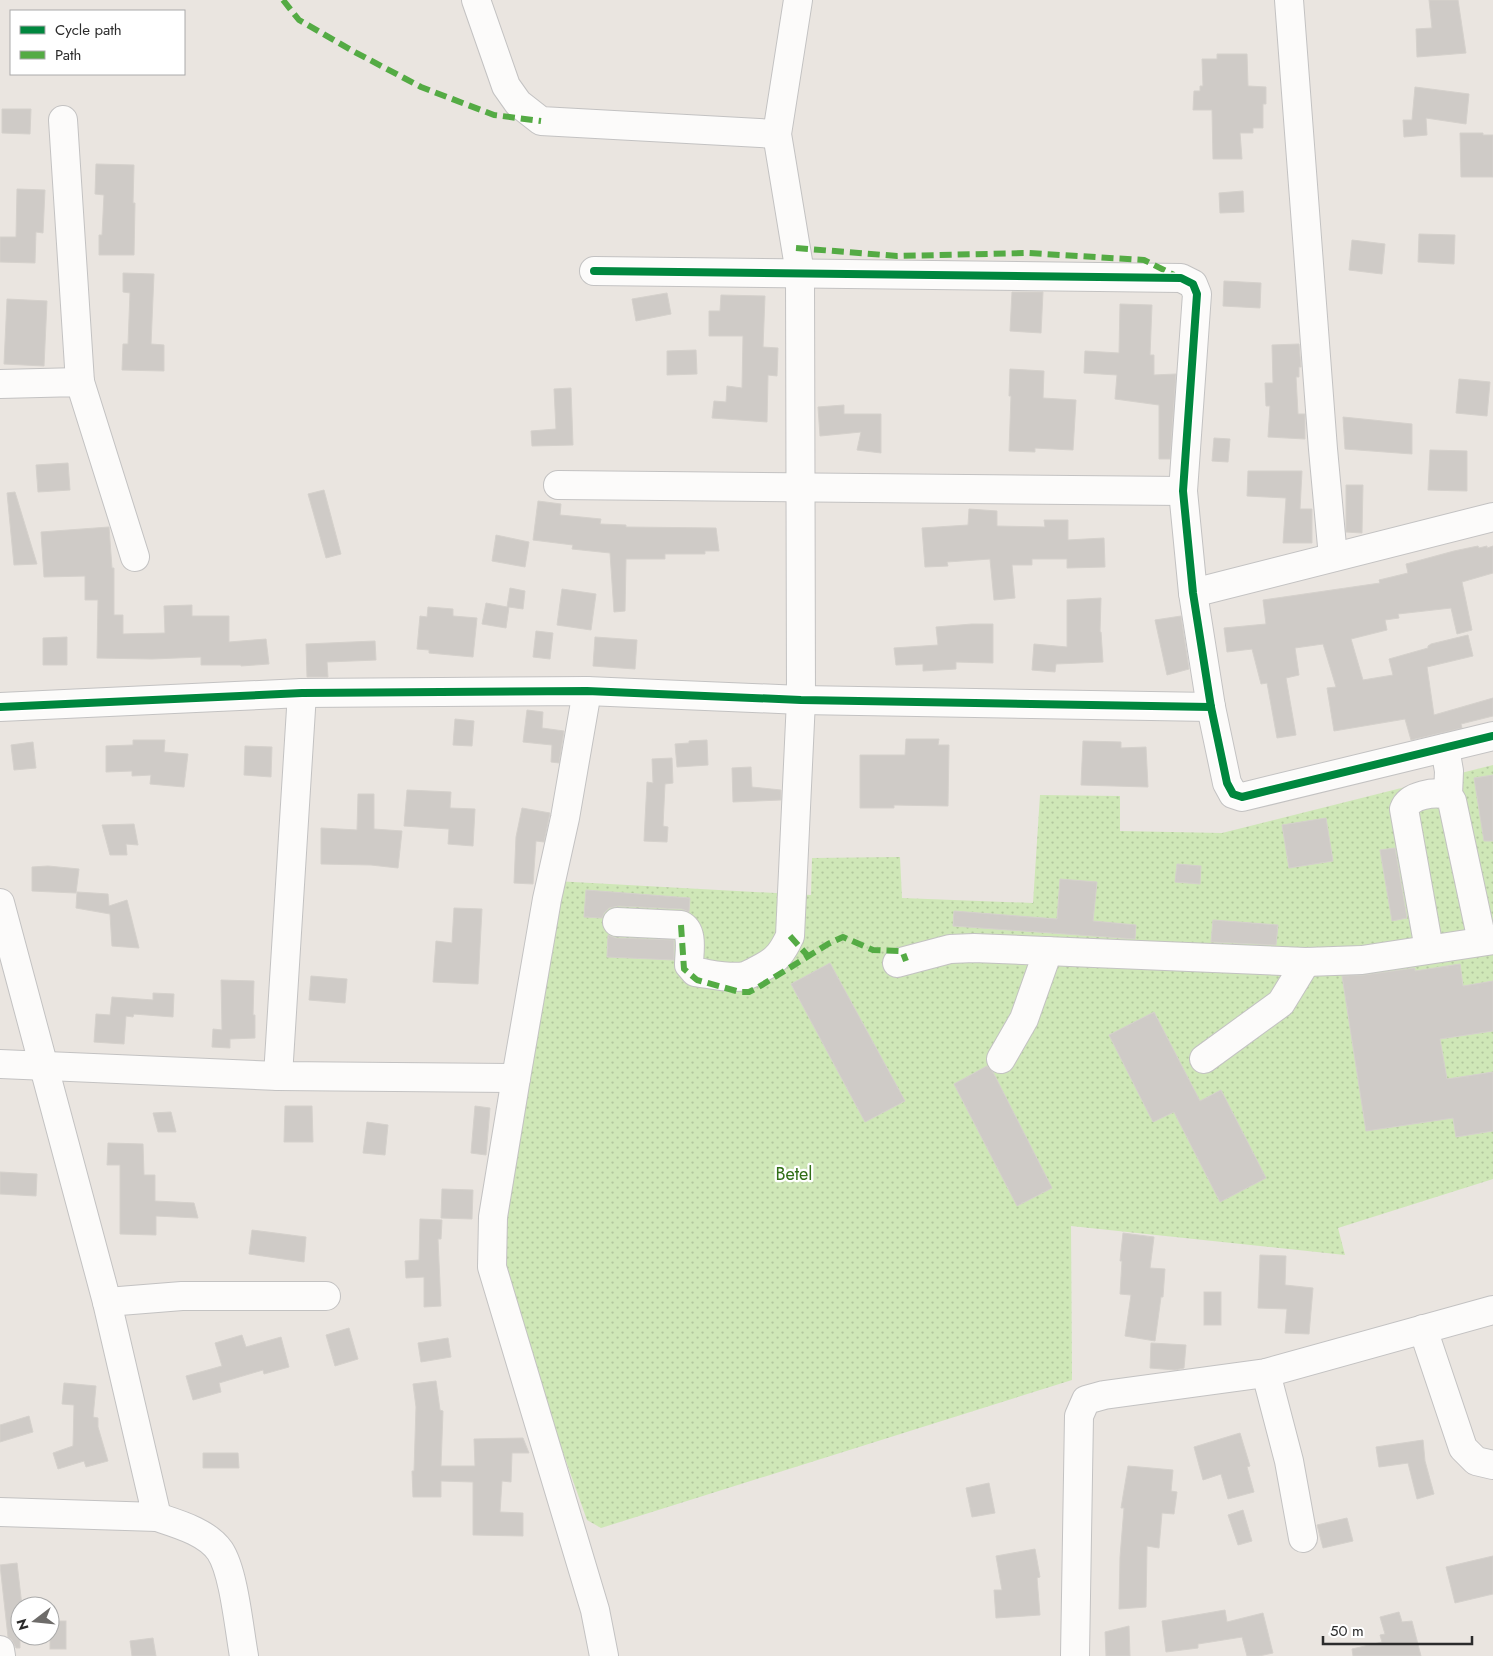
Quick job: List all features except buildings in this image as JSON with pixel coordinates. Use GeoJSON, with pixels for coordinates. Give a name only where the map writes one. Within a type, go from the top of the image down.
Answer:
{"type":"FeatureCollection","features":[{"type":"Feature","properties":{"kind":"street"},"geometry":{"type":"LineString","coordinates":[[476,0],[506,86],[518,103],[541,121],[777,134]]}},
{"type":"Feature","properties":{"kind":"street"},"geometry":{"type":"LineString","coordinates":[[617,922],[681,925],[686,927],[689,932],[689,965],[691,969],[695,972],[731,976],[747,976],[778,957],[784,950],[790,936],[801,700],[800,273],[777,134],[798,0]]}},
{"type":"Feature","properties":{"kind":"street"},"geometry":{"type":"LineString","coordinates":[[1289,0],[1322,449],[1333,557]]}},
{"type":"Feature","properties":{"kind":"street"},"geometry":{"type":"LineString","coordinates":[[63,120],[80,382],[135,556]]}},
{"type":"Feature","properties":{"kind":"street"},"geometry":{"type":"LineString","coordinates":[[594,271],[1181,278],[1194,284],[1198,294],[1183,491],[1193,593],[1210,707],[1227,783],[1233,794],[1242,797],[1493,736]]}},
{"type":"Feature","properties":{"kind":"street"},"geometry":{"type":"LineString","coordinates":[[0,384],[80,382]]}},
{"type":"Feature","properties":{"kind":"street"},"geometry":{"type":"LineString","coordinates":[[558,485],[1183,491]]}},
{"type":"Feature","properties":{"kind":"street"},"geometry":{"type":"LineString","coordinates":[[1193,593],[1493,517]]}},
{"type":"Feature","properties":{"kind":"street"},"geometry":{"type":"LineString","coordinates":[[587,691],[565,818],[547,898],[493,1217],[492,1267],[595,1610],[604,1656]]}},
{"type":"Feature","properties":{"kind":"street"},"geometry":{"type":"LineString","coordinates":[[0,707],[302,693],[587,691],[801,700],[1210,707]]}},
{"type":"Feature","properties":{"kind":"street"},"geometry":{"type":"LineString","coordinates":[[278,1076],[302,693]]}},
{"type":"Feature","properties":{"kind":"street"},"geometry":{"type":"LineString","coordinates":[[897,963],[966,948],[1306,962],[1362,960],[1488,940],[1452,802],[1448,795],[1449,771],[1445,748]]}},
{"type":"Feature","properties":{"kind":"street"},"geometry":{"type":"LineString","coordinates":[[1429,949],[1404,809],[1406,803],[1412,799],[1440,792],[1448,795]]}},
{"type":"Feature","properties":{"kind":"street"},"geometry":{"type":"LineString","coordinates":[[0,902],[108,1302],[157,1517]]}},
{"type":"Feature","properties":{"kind":"street"},"geometry":{"type":"LineString","coordinates":[[1000,1059],[1024,1019],[1048,951]]}},
{"type":"Feature","properties":{"kind":"street"},"geometry":{"type":"LineString","coordinates":[[1204,1059],[1281,1003],[1306,962]]}},
{"type":"Feature","properties":{"kind":"street"},"geometry":{"type":"LineString","coordinates":[[0,1064],[278,1076],[516,1078]]}},
{"type":"Feature","properties":{"kind":"street"},"geometry":{"type":"LineString","coordinates":[[108,1302],[182,1296],[326,1296]]}},
{"type":"Feature","properties":{"kind":"street"},"geometry":{"type":"LineString","coordinates":[[1075,1656],[1079,1416],[1086,1400],[1104,1394],[1266,1372],[1493,1310]]}},
{"type":"Feature","properties":{"kind":"street"},"geometry":{"type":"LineString","coordinates":[[1423,1329],[1463,1448],[1476,1461],[1493,1465]]}},
{"type":"Feature","properties":{"kind":"street"},"geometry":{"type":"LineString","coordinates":[[1266,1372],[1289,1461],[1303,1538]]}},
{"type":"Feature","properties":{"kind":"street"},"geometry":{"type":"LineString","coordinates":[[0,1512],[157,1517],[185,1527],[204,1537],[219,1550],[228,1567],[244,1656]]}},
{"type":"Feature","properties":{"kind":"street"},"geometry":{"type":"LineString","coordinates":[[0,1650],[1,1656]]}},
{"type":"Feature","properties":{"kind":"green space","name":"Betel"},"geometry":{"type":"Polygon","coordinates":[[[1493,765],[1493,1179],[1338,1228],[1345,1255],[1071,1226],[1072,1380],[601,1528],[587,1520],[497,1267],[555,881],[811,895],[812,858],[900,857],[902,898],[1033,903],[1040,795],[1120,796],[1120,831],[1222,833],[1493,765]]]}},
{"type":"Feature","properties":{"kind":"marked path"},"geometry":{"type":"LineString","coordinates":[[283,0],[299,20],[421,87],[494,115],[541,121]]}},
{"type":"Feature","properties":{"kind":"marked path"},"geometry":{"type":"LineString","coordinates":[[796,248],[897,256],[1028,253],[1144,260],[1174,275]]}},
{"type":"Feature","properties":{"kind":"marked path"},"geometry":{"type":"LineString","coordinates":[[681,925],[684,969],[697,980],[740,992],[749,992],[757,988],[828,944],[843,937],[873,950],[899,951],[903,953],[906,961]]}},
{"type":"Feature","properties":{"kind":"marked path"},"geometry":{"type":"LineString","coordinates":[[790,936],[808,956]]}},
{"type":"Feature","properties":{"kind":"cycle path"},"geometry":{"type":"LineString","coordinates":[[594,271],[1181,278],[1193,284],[1197,294],[1183,491],[1193,593],[1211,707],[1227,783],[1233,794],[1242,797],[1493,736]]}},
{"type":"Feature","properties":{"kind":"cycle path"},"geometry":{"type":"LineString","coordinates":[[0,707],[302,693],[587,691],[801,700],[1211,707]]}}]}
